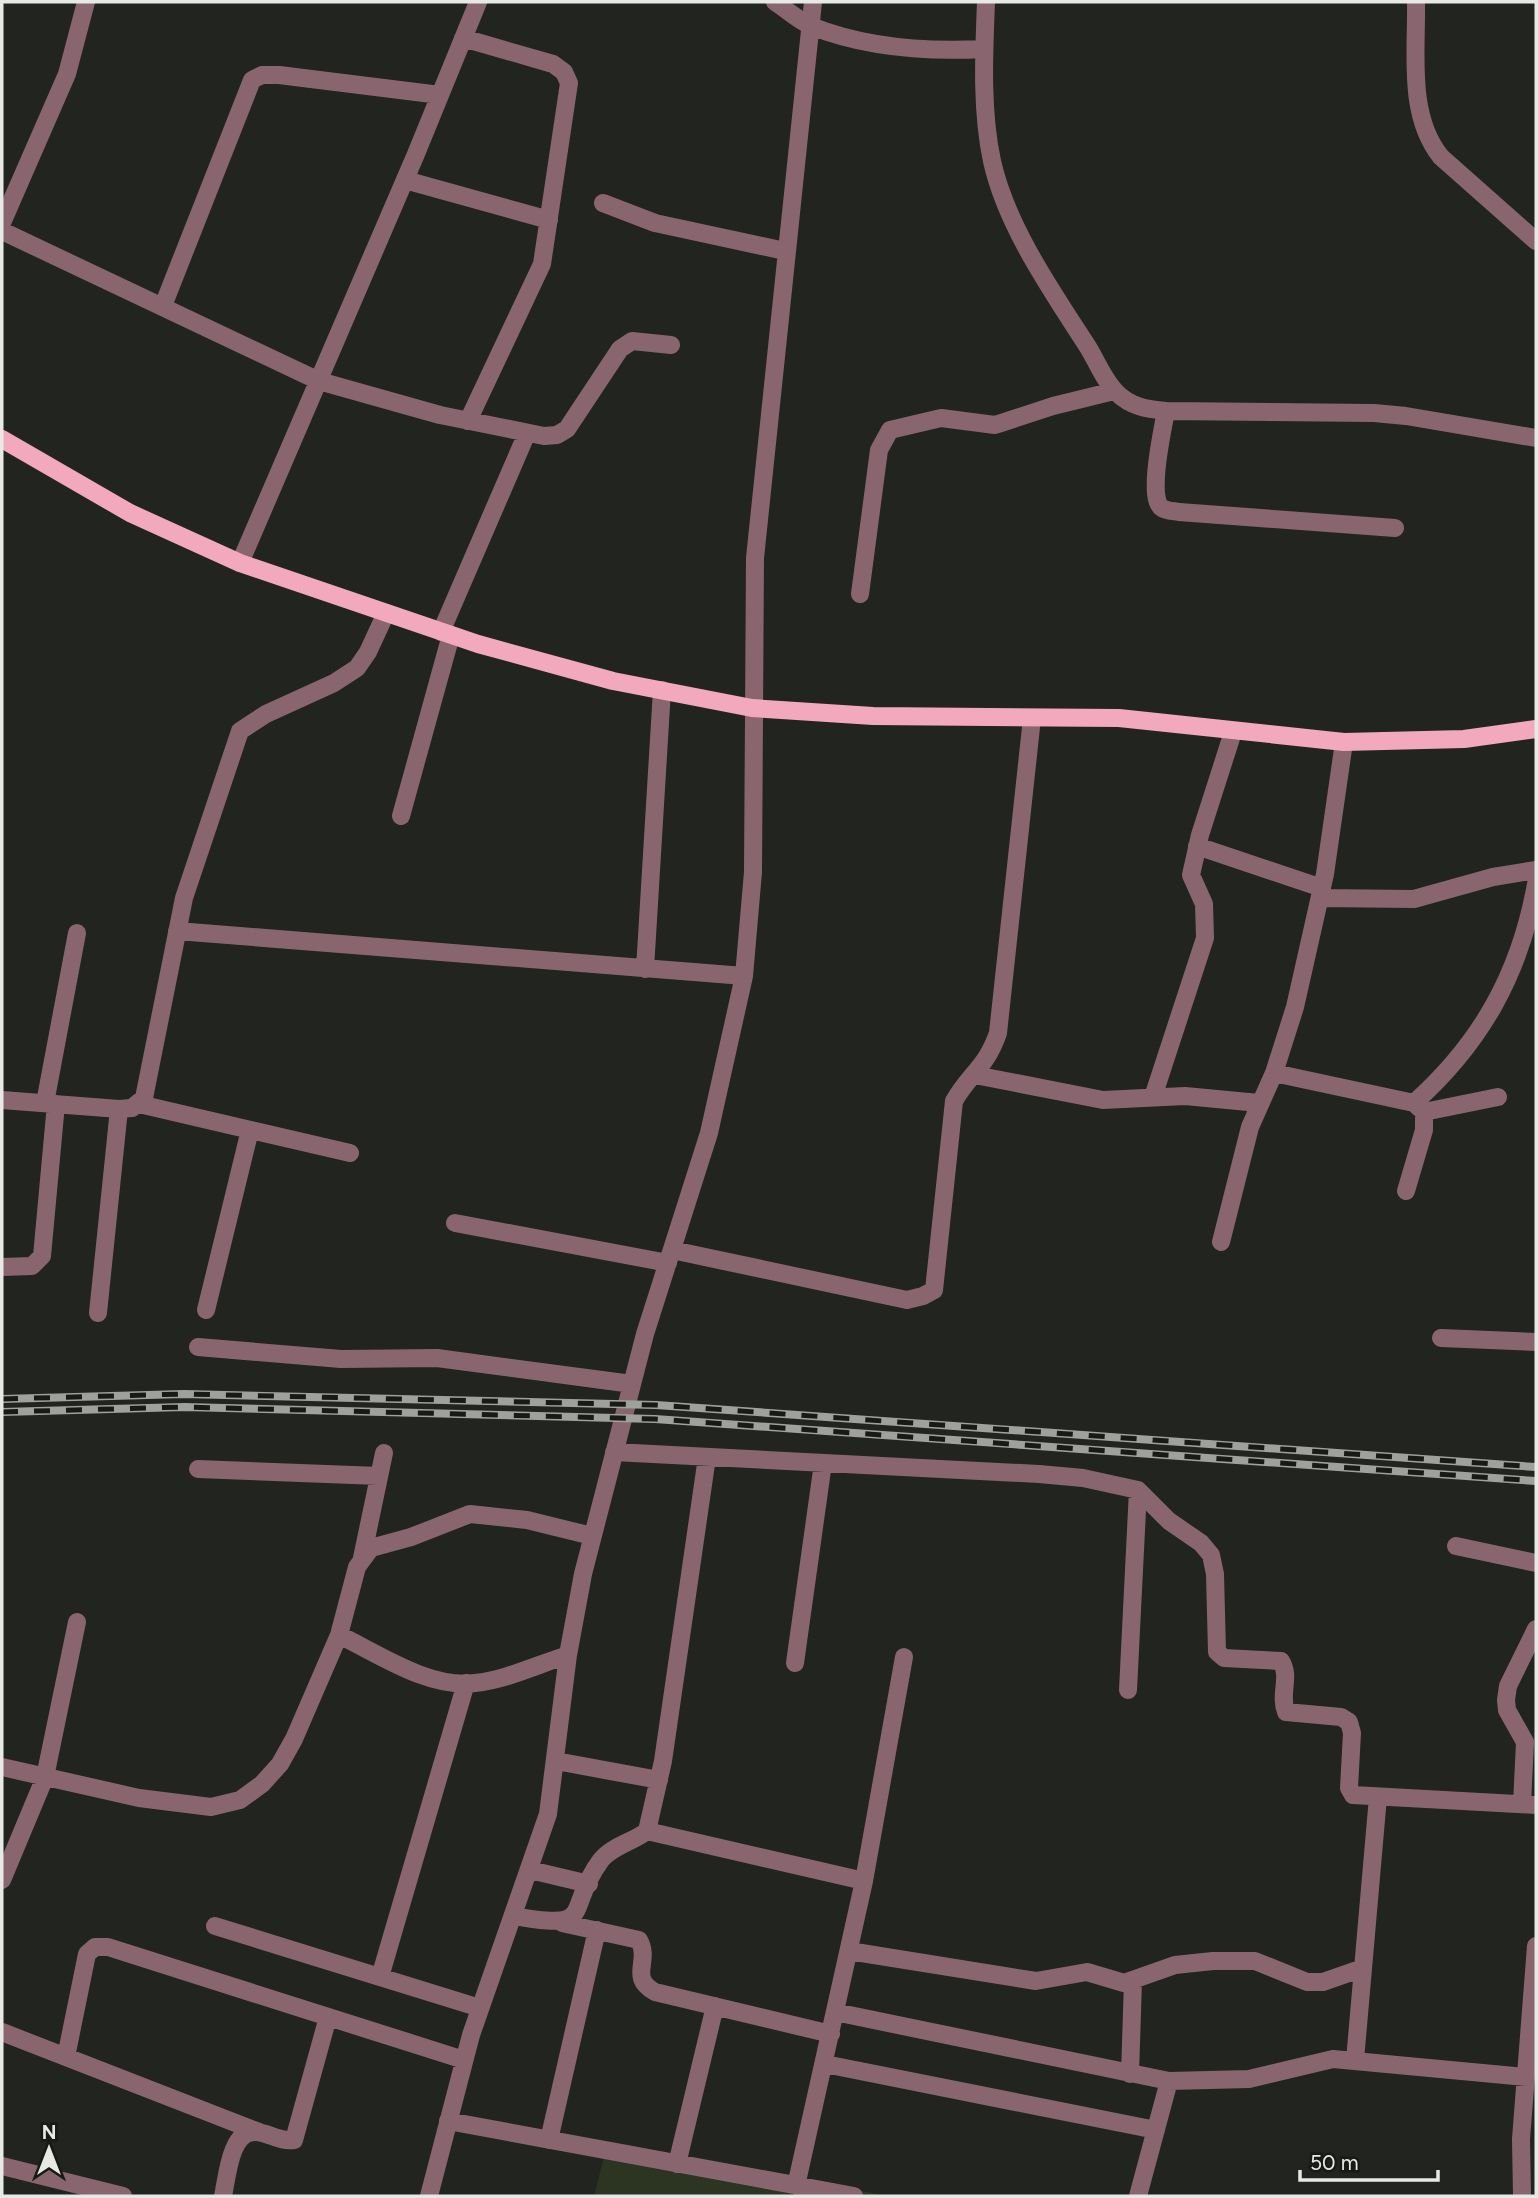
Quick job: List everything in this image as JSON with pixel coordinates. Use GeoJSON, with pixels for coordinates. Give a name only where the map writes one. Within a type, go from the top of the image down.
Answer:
{"type":"FeatureCollection","features":[{"type":"Feature","properties":{"kind":"main road"},"geometry":{"type":"LineString","coordinates":[[2,439],[130,513],[240,563],[446,634],[613,681],[662,691],[752,708],[873,716],[1119,718],[1344,742],[1464,739],[1536,729]]}},
{"type":"Feature","properties":{"kind":"street"},"geometry":{"type":"LineString","coordinates":[[2,223],[67,74],[86,2]]}},
{"type":"Feature","properties":{"kind":"street"},"geometry":{"type":"LineString","coordinates":[[240,563],[405,180],[478,2]]}},
{"type":"Feature","properties":{"kind":"street"},"geometry":{"type":"LineString","coordinates":[[775,2],[810,25],[870,42],[920,50],[984,49]]}},
{"type":"Feature","properties":{"kind":"street"},"geometry":{"type":"LineString","coordinates":[[429,2196],[480,2008],[548,1814],[568,1655],[593,1536],[632,1384],[709,1133],[744,976],[753,872],[755,558],[813,2]]}},
{"type":"Feature","properties":{"kind":"street"},"geometry":{"type":"LineString","coordinates":[[986,2],[984,49],[989,137],[997,176],[1051,294],[1086,343],[1114,391],[1142,408],[1166,411],[1396,415],[1536,438]]}},
{"type":"Feature","properties":{"kind":"street"},"geometry":{"type":"LineString","coordinates":[[1416,2],[1418,102],[1430,143],[1441,157],[1536,241]]}},
{"type":"Feature","properties":{"kind":"street"},"geometry":{"type":"LineString","coordinates":[[463,38],[553,64],[564,72],[569,83],[542,264],[534,287],[468,421]]}},
{"type":"Feature","properties":{"kind":"street"},"geometry":{"type":"LineString","coordinates":[[163,306],[251,80],[262,75],[279,75],[440,94]]}},
{"type":"Feature","properties":{"kind":"street"},"geometry":{"type":"LineString","coordinates":[[405,180],[549,220]]}},
{"type":"Feature","properties":{"kind":"street"},"geometry":{"type":"LineString","coordinates":[[603,203],[655,223],[785,251]]}},
{"type":"Feature","properties":{"kind":"street"},"geometry":{"type":"LineString","coordinates":[[2,232],[319,381],[468,421],[544,436],[557,435],[567,429],[609,361],[632,341],[671,345]]}},
{"type":"Feature","properties":{"kind":"street"},"geometry":{"type":"LineString","coordinates":[[860,594],[879,450],[890,429],[941,418],[995,425],[1053,406],[1114,391]]}},
{"type":"Feature","properties":{"kind":"street"},"geometry":{"type":"LineString","coordinates":[[1166,411],[1155,487],[1156,500],[1162,508],[1178,512],[1395,528]]}},
{"type":"Feature","properties":{"kind":"street"},"geometry":{"type":"LineString","coordinates":[[401,816],[446,634],[527,433]]}},
{"type":"Feature","properties":{"kind":"street"},"geometry":{"type":"LineString","coordinates":[[139,1104],[144,1098],[154,1061],[177,931],[192,871],[240,731],[266,714],[334,683],[356,668],[368,652],[386,613]]}},
{"type":"Feature","properties":{"kind":"street"},"geometry":{"type":"LineString","coordinates":[[645,969],[662,691]]}},
{"type":"Feature","properties":{"kind":"street"},"geometry":{"type":"LineString","coordinates":[[454,1223],[670,1257],[907,1300],[934,1290],[954,1101],[962,1087],[990,1057],[998,1033],[1032,718]]}},
{"type":"Feature","properties":{"kind":"street"},"geometry":{"type":"LineString","coordinates":[[1153,1097],[1205,938],[1204,904],[1191,875],[1196,846],[1233,732]]}},
{"type":"Feature","properties":{"kind":"street"},"geometry":{"type":"LineString","coordinates":[[1221,1242],[1259,1103],[1274,1073],[1295,1007],[1321,893],[1344,742]]}},
{"type":"Feature","properties":{"kind":"street"},"geometry":{"type":"LineString","coordinates":[[1196,846],[1321,893],[1414,899],[1493,877],[1536,870]]}},
{"type":"Feature","properties":{"kind":"street"},"geometry":{"type":"LineString","coordinates":[[1419,1108],[1487,1021],[1506,984],[1536,884]]}},
{"type":"Feature","properties":{"kind":"street"},"geometry":{"type":"LineString","coordinates":[[177,931],[744,976]]}},
{"type":"Feature","properties":{"kind":"street"},"geometry":{"type":"LineString","coordinates":[[2,1267],[32,1266],[42,1256],[51,1103],[77,933]]}},
{"type":"Feature","properties":{"kind":"street"},"geometry":{"type":"LineString","coordinates":[[1274,1073],[1419,1108],[1498,1097]]}},
{"type":"Feature","properties":{"kind":"street"},"geometry":{"type":"LineString","coordinates":[[975,1075],[1103,1100],[1185,1096],[1259,1103]]}},
{"type":"Feature","properties":{"kind":"street"},"geometry":{"type":"LineString","coordinates":[[2,1100],[119,1109],[139,1104],[350,1153]]}},
{"type":"Feature","properties":{"kind":"street"},"geometry":{"type":"LineString","coordinates":[[1406,1191],[1424,1130],[1419,1108]]}},
{"type":"Feature","properties":{"kind":"street"},"geometry":{"type":"LineString","coordinates":[[97,1313],[119,1109]]}},
{"type":"Feature","properties":{"kind":"street"},"geometry":{"type":"LineString","coordinates":[[206,1310],[250,1130]]}},
{"type":"Feature","properties":{"kind":"street"},"geometry":{"type":"LineString","coordinates":[[1441,1338],[1536,1342]]}},
{"type":"Feature","properties":{"kind":"street"},"geometry":{"type":"LineString","coordinates":[[198,1347],[341,1359],[437,1358],[632,1384]]}},
{"type":"Feature","properties":{"kind":"street"},"geometry":{"type":"LineString","coordinates":[[614,1452],[1050,1475],[1121,1484],[1138,1490],[1169,1521],[1201,1543],[1211,1555],[1217,1651],[1224,1658],[1281,1661],[1286,1668],[1282,1702],[1286,1712],[1341,1717],[1349,1721],[1352,1732],[1349,1788],[1353,1795],[1529,1804],[1525,1742],[1507,1710],[1506,1700],[1508,1686],[1536,1629]]}},
{"type":"Feature","properties":{"kind":"street"},"geometry":{"type":"LineString","coordinates":[[2,1767],[139,1798],[211,1807],[240,1800],[262,1784],[280,1764],[339,1635],[362,1558],[384,1453]]}},
{"type":"Feature","properties":{"kind":"street"},"geometry":{"type":"LineString","coordinates":[[647,1831],[659,1780],[707,1457]]}},
{"type":"Feature","properties":{"kind":"street"},"geometry":{"type":"LineString","coordinates":[[796,1663],[824,1463]]}},
{"type":"Feature","properties":{"kind":"street"},"geometry":{"type":"LineString","coordinates":[[198,1469],[379,1476]]}},
{"type":"Feature","properties":{"kind":"street"},"geometry":{"type":"LineString","coordinates":[[1128,1690],[1138,1490]]}},
{"type":"Feature","properties":{"kind":"street"},"geometry":{"type":"LineString","coordinates":[[362,1558],[378,1544],[411,1537],[470,1514],[527,1520],[593,1536]]}},
{"type":"Feature","properties":{"kind":"street"},"geometry":{"type":"LineString","coordinates":[[1456,1546],[1536,1563]]}},
{"type":"Feature","properties":{"kind":"street"},"geometry":{"type":"LineString","coordinates":[[2,1880],[45,1777],[76,1622]]}},
{"type":"Feature","properties":{"kind":"street"},"geometry":{"type":"LineString","coordinates":[[339,1635],[425,1676],[452,1684],[476,1684],[568,1655]]}},
{"type":"Feature","properties":{"kind":"street"},"geometry":{"type":"LineString","coordinates":[[796,2186],[864,1881],[904,1657]]}},
{"type":"Feature","properties":{"kind":"street"},"geometry":{"type":"LineString","coordinates":[[380,1977],[467,1684]]}},
{"type":"Feature","properties":{"kind":"street"},"geometry":{"type":"LineString","coordinates":[[556,1760],[659,1780]]}},
{"type":"Feature","properties":{"kind":"street"},"geometry":{"type":"LineString","coordinates":[[1355,2060],[1378,1797]]}},
{"type":"Feature","properties":{"kind":"street"},"geometry":{"type":"LineString","coordinates":[[562,1923],[573,1917],[600,1861],[608,1852],[647,1831],[864,1881]]}},
{"type":"Feature","properties":{"kind":"street"},"geometry":{"type":"LineString","coordinates":[[530,1870],[589,1884]]}},
{"type":"Feature","properties":{"kind":"street"},"geometry":{"type":"LineString","coordinates":[[513,1916],[562,1923],[639,1940],[644,1949],[640,1976],[645,1986],[655,1992],[831,2034]]}},
{"type":"Feature","properties":{"kind":"street"},"geometry":{"type":"LineString","coordinates":[[215,1926],[480,2008]]}},
{"type":"Feature","properties":{"kind":"street"},"geometry":{"type":"LineString","coordinates":[[549,2140],[597,1930]]}},
{"type":"Feature","properties":{"kind":"street"},"geometry":{"type":"LineString","coordinates":[[1522,2196],[1529,2164],[1525,2077],[1536,1946]]}},
{"type":"Feature","properties":{"kind":"street"},"geometry":{"type":"LineString","coordinates":[[66,2057],[87,1954],[94,1947],[108,1947],[464,2060]]}},
{"type":"Feature","properties":{"kind":"street"},"geometry":{"type":"LineString","coordinates":[[849,1951],[1037,1981],[1087,1972],[1124,1983],[1175,1965],[1213,1961],[1255,1961],[1307,1982],[1323,1982],[1363,1968]]}},
{"type":"Feature","properties":{"kind":"street"},"geometry":{"type":"LineString","coordinates":[[1130,2074],[1133,1981]]}},
{"type":"Feature","properties":{"kind":"street"},"geometry":{"type":"LineString","coordinates":[[677,2164],[715,2006]]}},
{"type":"Feature","properties":{"kind":"street"},"geometry":{"type":"LineString","coordinates":[[835,2012],[1169,2081],[1249,2079],[1308,2063],[1355,2060],[1525,2077]]}},
{"type":"Feature","properties":{"kind":"street"},"geometry":{"type":"LineString","coordinates":[[2,2032],[275,2139],[294,2140],[328,2017]]}},
{"type":"Feature","properties":{"kind":"street"},"geometry":{"type":"LineString","coordinates":[[825,2064],[1156,2130]]}},
{"type":"Feature","properties":{"kind":"street"},"geometry":{"type":"LineString","coordinates":[[1138,2196],[1169,2081]]}},
{"type":"Feature","properties":{"kind":"street"},"geometry":{"type":"LineString","coordinates":[[449,2121],[854,2196]]}},
{"type":"Feature","properties":{"kind":"street"},"geometry":{"type":"LineString","coordinates":[[223,2196],[239,2139],[249,2132],[259,2132]]}},
{"type":"Feature","properties":{"kind":"street"},"geometry":{"type":"LineString","coordinates":[[2,2166],[123,2196]]}},
{"type":"Feature","properties":{"kind":"green space"},"geometry":{"type":"Polygon","coordinates":[[[608,2141],[887,2196],[594,2196],[608,2141]]]}},
{"type":"Feature","properties":{"kind":"railway"},"geometry":{"type":"LineString","coordinates":[[2,1399],[184,1394],[656,1405],[1536,1467]]}},
{"type":"Feature","properties":{"kind":"railway"},"geometry":{"type":"LineString","coordinates":[[2,1412],[184,1407],[655,1419],[1536,1481]]}}]}
